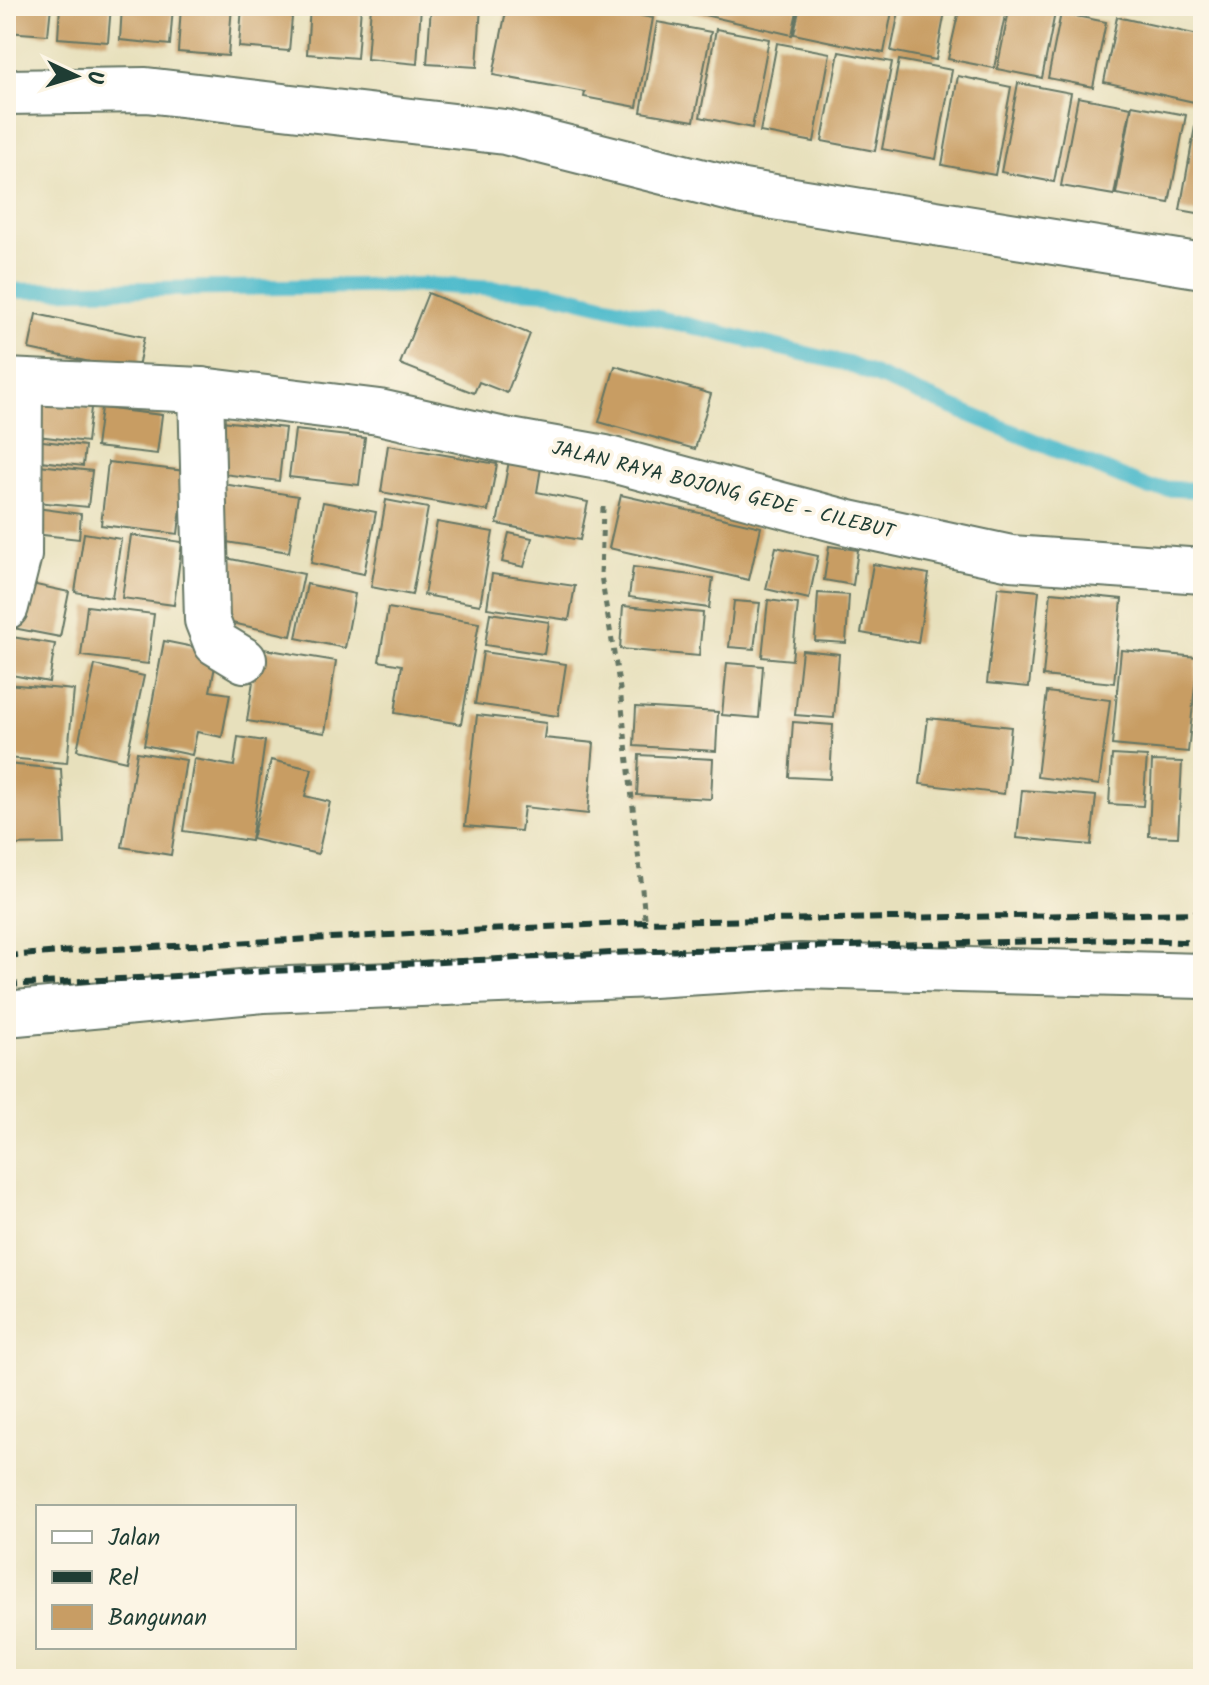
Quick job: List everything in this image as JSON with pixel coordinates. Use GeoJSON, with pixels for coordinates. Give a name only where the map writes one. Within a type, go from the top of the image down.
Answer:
{"type":"FeatureCollection","features":[{"type":"Feature","properties":{"kind":"street"},"geometry":{"type":"LineString","coordinates":[[6,92],[146,90],[505,132],[743,192],[1203,266]]}},
{"type":"Feature","properties":{"kind":"street"},"geometry":{"type":"LineString","coordinates":[[6,607],[19,555],[13,382]]}},
{"type":"Feature","properties":{"kind":"street","name":"JALAN RAYA BOJONG GEDE - CILEBUT"},"geometry":{"type":"LineString","coordinates":[[13,382],[201,390],[379,412],[504,440],[605,458],[849,523],[1011,558],[1203,571]]}},
{"type":"Feature","properties":{"kind":"street"},"geometry":{"type":"LineString","coordinates":[[201,390],[207,620],[216,643],[244,660]]}},
{"type":"Feature","properties":{"kind":"street"},"geometry":{"type":"LineString","coordinates":[[6,1014],[263,990],[801,966],[1203,976]]}},
{"type":"Feature","properties":{"kind":"path"},"geometry":{"type":"LineString","coordinates":[[605,458],[601,576],[620,689],[652,975]]}},
{"type":"Feature","properties":{"kind":"building"},"geometry":{"type":"Polygon","coordinates":[[[6,6],[51,6],[48,35],[6,32],[6,6]]]}},
{"type":"Feature","properties":{"kind":"building"},"geometry":{"type":"Polygon","coordinates":[[[60,6],[111,6],[108,42],[58,38],[60,6]]]}},
{"type":"Feature","properties":{"kind":"building"},"geometry":{"type":"Polygon","coordinates":[[[122,6],[173,6],[170,45],[120,40],[122,6]]]}},
{"type":"Feature","properties":{"kind":"building"},"geometry":{"type":"Polygon","coordinates":[[[181,6],[232,6],[228,56],[178,52],[181,6]]]}},
{"type":"Feature","properties":{"kind":"building"},"geometry":{"type":"Polygon","coordinates":[[[242,6],[293,6],[289,51],[239,47],[242,6]]]}},
{"type":"Feature","properties":{"kind":"building"},"geometry":{"type":"Polygon","coordinates":[[[310,6],[361,6],[357,58],[307,54],[310,6]]]}},
{"type":"Feature","properties":{"kind":"building"},"geometry":{"type":"Polygon","coordinates":[[[371,6],[421,6],[417,64],[367,59],[371,6]]]}},
{"type":"Feature","properties":{"kind":"building"},"geometry":{"type":"Polygon","coordinates":[[[431,6],[481,6],[477,67],[427,64],[431,6]]]}},
{"type":"Feature","properties":{"kind":"building"},"geometry":{"type":"Polygon","coordinates":[[[507,6],[601,6],[653,18],[637,107],[584,97],[585,92],[493,75],[507,6]]]}},
{"type":"Feature","properties":{"kind":"building"},"geometry":{"type":"Polygon","coordinates":[[[665,6],[798,6],[792,35],[665,6]]]}},
{"type":"Feature","properties":{"kind":"building"},"geometry":{"type":"Polygon","coordinates":[[[800,6],[893,6],[884,53],[794,34],[800,6]]]}},
{"type":"Feature","properties":{"kind":"building"},"geometry":{"type":"Polygon","coordinates":[[[900,6],[946,6],[936,60],[891,51],[900,6]]]}},
{"type":"Feature","properties":{"kind":"building"},"geometry":{"type":"Polygon","coordinates":[[[960,6],[1007,6],[994,68],[948,59],[960,6]]]}},
{"type":"Feature","properties":{"kind":"building"},"geometry":{"type":"Polygon","coordinates":[[[1010,6],[1055,13],[1042,78],[997,69],[1010,6]]]}},
{"type":"Feature","properties":{"kind":"building"},"geometry":{"type":"Polygon","coordinates":[[[1061,13],[1106,22],[1093,87],[1048,78],[1061,13]]]}},
{"type":"Feature","properties":{"kind":"building"},"geometry":{"type":"Polygon","coordinates":[[[1117,17],[1203,36],[1203,59],[1194,102],[1104,82],[1117,17]]]}},
{"type":"Feature","properties":{"kind":"building"},"geometry":{"type":"Polygon","coordinates":[[[657,22],[711,32],[694,121],[641,112],[657,22]]]}},
{"type":"Feature","properties":{"kind":"building"},"geometry":{"type":"Polygon","coordinates":[[[716,29],[769,39],[752,128],[700,117],[716,29]]]}},
{"type":"Feature","properties":{"kind":"building"},"geometry":{"type":"Polygon","coordinates":[[[777,43],[830,53],[814,142],[760,132],[777,43]]]}},
{"type":"Feature","properties":{"kind":"building"},"geometry":{"type":"Polygon","coordinates":[[[839,52],[892,62],[875,151],[822,141],[839,52]]]}},
{"type":"Feature","properties":{"kind":"building"},"geometry":{"type":"Polygon","coordinates":[[[899,60],[952,70],[936,159],[882,149],[899,60]]]}},
{"type":"Feature","properties":{"kind":"building"},"geometry":{"type":"Polygon","coordinates":[[[958,76],[1011,87],[995,175],[942,165],[958,76]]]}},
{"type":"Feature","properties":{"kind":"building"},"geometry":{"type":"Polygon","coordinates":[[[1018,83],[1071,93],[1054,182],[1001,172],[1018,83]]]}},
{"type":"Feature","properties":{"kind":"building"},"geometry":{"type":"Polygon","coordinates":[[[1078,97],[1131,107],[1114,195],[1061,186],[1078,97]]]}},
{"type":"Feature","properties":{"kind":"building"},"geometry":{"type":"Polygon","coordinates":[[[1132,105],[1186,115],[1169,203],[1116,194],[1132,105]]]}},
{"type":"Feature","properties":{"kind":"building"},"geometry":{"type":"Polygon","coordinates":[[[1196,121],[1203,122],[1203,214],[1180,210],[1196,121]]]}},
{"type":"Feature","properties":{"kind":"building"},"geometry":{"type":"Polygon","coordinates":[[[428,293],[530,334],[507,393],[479,382],[474,393],[400,364],[428,293]]]}},
{"type":"Feature","properties":{"kind":"building"},"geometry":{"type":"Polygon","coordinates":[[[36,314],[144,337],[137,372],[29,349],[36,314]]]}},
{"type":"Feature","properties":{"kind":"building"},"geometry":{"type":"Polygon","coordinates":[[[615,366],[711,394],[695,449],[599,422],[615,366]]]}},
{"type":"Feature","properties":{"kind":"building"},"geometry":{"type":"Polygon","coordinates":[[[32,401],[91,408],[87,442],[29,435],[32,401]]]}},
{"type":"Feature","properties":{"kind":"building"},"geometry":{"type":"Polygon","coordinates":[[[101,408],[162,415],[157,454],[96,447],[101,408]]]}},
{"type":"Feature","properties":{"kind":"building"},"geometry":{"type":"Polygon","coordinates":[[[221,421],[285,428],[279,481],[215,473],[221,421]]]}},
{"type":"Feature","properties":{"kind":"building"},"geometry":{"type":"Polygon","coordinates":[[[295,430],[365,438],[359,485],[289,477],[295,430]]]}},
{"type":"Feature","properties":{"kind":"building"},"geometry":{"type":"Polygon","coordinates":[[[34,440],[85,446],[83,466],[32,460],[34,440]]]}},
{"type":"Feature","properties":{"kind":"building"},"geometry":{"type":"Polygon","coordinates":[[[388,445],[497,464],[488,511],[381,492],[388,445]]]}},
{"type":"Feature","properties":{"kind":"building"},"geometry":{"type":"Polygon","coordinates":[[[510,456],[542,462],[537,492],[588,502],[580,540],[497,524],[510,456]]]}},
{"type":"Feature","properties":{"kind":"building"},"geometry":{"type":"Polygon","coordinates":[[[108,462],[185,471],[178,534],[101,525],[108,462]]]}},
{"type":"Feature","properties":{"kind":"building"},"geometry":{"type":"Polygon","coordinates":[[[30,464],[92,471],[88,507],[26,501],[30,464]]]}},
{"type":"Feature","properties":{"kind":"building"},"geometry":{"type":"Polygon","coordinates":[[[223,484],[298,496],[289,552],[214,540],[223,484]]]}},
{"type":"Feature","properties":{"kind":"building"},"geometry":{"type":"Polygon","coordinates":[[[621,495],[761,527],[749,580],[609,548],[621,495]]]}},
{"type":"Feature","properties":{"kind":"building"},"geometry":{"type":"Polygon","coordinates":[[[386,500],[428,508],[412,595],[371,587],[386,500]]]}},
{"type":"Feature","properties":{"kind":"building"},"geometry":{"type":"Polygon","coordinates":[[[323,502],[376,512],[364,574],[311,563],[323,502]]]}},
{"type":"Feature","properties":{"kind":"building"},"geometry":{"type":"Polygon","coordinates":[[[29,507],[81,514],[79,539],[25,533],[29,507]]]}},
{"type":"Feature","properties":{"kind":"building"},"geometry":{"type":"Polygon","coordinates":[[[437,522],[493,532],[480,605],[424,595],[437,522]]]}},
{"type":"Feature","properties":{"kind":"building"},"geometry":{"type":"Polygon","coordinates":[[[84,533],[121,539],[112,598],[75,592],[84,533]]]}},
{"type":"Feature","properties":{"kind":"building"},"geometry":{"type":"Polygon","coordinates":[[[509,533],[532,538],[524,567],[502,562],[509,533]]]}},
{"type":"Feature","properties":{"kind":"building"},"geometry":{"type":"Polygon","coordinates":[[[131,535],[182,542],[174,605],[122,598],[131,535]]]}},
{"type":"Feature","properties":{"kind":"building"},"geometry":{"type":"Polygon","coordinates":[[[829,546],[858,550],[853,585],[824,580],[829,546]]]}},
{"type":"Feature","properties":{"kind":"building"},"geometry":{"type":"Polygon","coordinates":[[[776,547],[818,556],[809,599],[766,589],[776,547]]]}},
{"type":"Feature","properties":{"kind":"building"},"geometry":{"type":"Polygon","coordinates":[[[226,558],[304,574],[291,636],[214,619],[226,558]]]}},
{"type":"Feature","properties":{"kind":"building"},"geometry":{"type":"Polygon","coordinates":[[[873,564],[929,574],[918,643],[861,633],[873,564]]]}},
{"type":"Feature","properties":{"kind":"building"},"geometry":{"type":"Polygon","coordinates":[[[633,567],[713,578],[709,608],[629,597],[633,567]]]}},
{"type":"Feature","properties":{"kind":"building"},"geometry":{"type":"Polygon","coordinates":[[[492,574],[575,586],[569,620],[487,608],[492,574]]]}},
{"type":"Feature","properties":{"kind":"building"},"geometry":{"type":"Polygon","coordinates":[[[22,582],[69,592],[60,637],[13,628],[22,582]]]}},
{"type":"Feature","properties":{"kind":"building"},"geometry":{"type":"Polygon","coordinates":[[[307,584],[355,594],[345,648],[296,638],[307,584]]]}},
{"type":"Feature","properties":{"kind":"building"},"geometry":{"type":"Polygon","coordinates":[[[998,587],[1039,591],[1029,687],[987,683],[998,587]]]}},
{"type":"Feature","properties":{"kind":"building"},"geometry":{"type":"Polygon","coordinates":[[[1051,592],[1122,599],[1114,683],[1043,676],[1051,592]]]}},
{"type":"Feature","properties":{"kind":"building"},"geometry":{"type":"Polygon","coordinates":[[[818,593],[849,595],[846,643],[815,641],[818,593]]]}},
{"type":"Feature","properties":{"kind":"building"},"geometry":{"type":"Polygon","coordinates":[[[768,600],[798,604],[792,660],[762,657],[768,600]]]}},
{"type":"Feature","properties":{"kind":"building"},"geometry":{"type":"Polygon","coordinates":[[[734,601],[760,603],[754,649],[729,647],[734,601]]]}},
{"type":"Feature","properties":{"kind":"building"},"geometry":{"type":"Polygon","coordinates":[[[87,606],[154,614],[148,664],[81,656],[87,606]]]}},
{"type":"Feature","properties":{"kind":"building"},"geometry":{"type":"Polygon","coordinates":[[[623,606],[703,613],[699,656],[620,649],[623,606]]]}},
{"type":"Feature","properties":{"kind":"building"},"geometry":{"type":"Polygon","coordinates":[[[388,608],[479,623],[461,724],[395,713],[402,665],[379,661],[388,608]]]}},
{"type":"Feature","properties":{"kind":"building"},"geometry":{"type":"Polygon","coordinates":[[[490,613],[549,622],[544,654],[485,645],[490,613]]]}},
{"type":"Feature","properties":{"kind":"building"},"geometry":{"type":"Polygon","coordinates":[[[6,636],[55,644],[49,682],[6,674],[6,636]]]}},
{"type":"Feature","properties":{"kind":"building"},"geometry":{"type":"Polygon","coordinates":[[[164,641],[218,652],[210,691],[230,694],[222,737],[197,732],[192,755],[144,745],[164,641]]]}},
{"type":"Feature","properties":{"kind":"building"},"geometry":{"type":"Polygon","coordinates":[[[258,648],[336,661],[325,733],[247,721],[258,648]]]}},
{"type":"Feature","properties":{"kind":"building"},"geometry":{"type":"Polygon","coordinates":[[[802,650],[839,654],[834,718],[795,715],[802,650]]]}},
{"type":"Feature","properties":{"kind":"building"},"geometry":{"type":"Polygon","coordinates":[[[1121,650],[1198,657],[1188,752],[1112,745],[1121,650]]]}},
{"type":"Feature","properties":{"kind":"building"},"geometry":{"type":"Polygon","coordinates":[[[483,652],[566,664],[558,716],[475,704],[483,652]]]}},
{"type":"Feature","properties":{"kind":"building"},"geometry":{"type":"Polygon","coordinates":[[[727,663],[763,666],[759,718],[722,715],[727,663]]]}},
{"type":"Feature","properties":{"kind":"building"},"geometry":{"type":"Polygon","coordinates":[[[95,665],[144,676],[126,761],[77,750],[95,665]]]}},
{"type":"Feature","properties":{"kind":"building"},"geometry":{"type":"Polygon","coordinates":[[[6,684],[74,690],[67,763],[6,758],[6,684]]]}},
{"type":"Feature","properties":{"kind":"building"},"geometry":{"type":"Polygon","coordinates":[[[1047,692],[1110,700],[1099,785],[1037,777],[1047,692]]]}},
{"type":"Feature","properties":{"kind":"building"},"geometry":{"type":"Polygon","coordinates":[[[636,707],[718,712],[716,751],[634,746],[636,707]]]}},
{"type":"Feature","properties":{"kind":"building"},"geometry":{"type":"Polygon","coordinates":[[[477,715],[546,723],[544,738],[594,743],[588,814],[524,807],[521,831],[465,826],[477,715]]]}},
{"type":"Feature","properties":{"kind":"building"},"geometry":{"type":"Polygon","coordinates":[[[928,718],[1011,727],[1004,794],[920,784],[928,718]]]}},
{"type":"Feature","properties":{"kind":"building"},"geometry":{"type":"Polygon","coordinates":[[[793,722],[833,725],[830,779],[789,777],[793,722]]]}},
{"type":"Feature","properties":{"kind":"building"},"geometry":{"type":"Polygon","coordinates":[[[238,737],[265,741],[251,841],[183,831],[194,759],[234,766],[238,737]]]}},
{"type":"Feature","properties":{"kind":"building"},"geometry":{"type":"Polygon","coordinates":[[[137,752],[186,760],[171,855],[122,847],[137,752]]]}},
{"type":"Feature","properties":{"kind":"building"},"geometry":{"type":"Polygon","coordinates":[[[639,755],[713,759],[711,799],[637,795],[639,755]]]}},
{"type":"Feature","properties":{"kind":"building"},"geometry":{"type":"Polygon","coordinates":[[[1112,755],[1147,757],[1143,806],[1109,804],[1112,755]]]}},
{"type":"Feature","properties":{"kind":"building"},"geometry":{"type":"Polygon","coordinates":[[[271,760],[312,769],[305,796],[330,802],[318,854],[252,839],[271,760]]]}},
{"type":"Feature","properties":{"kind":"building"},"geometry":{"type":"Polygon","coordinates":[[[1152,761],[1182,762],[1178,837],[1149,836],[1152,761]]]}},
{"type":"Feature","properties":{"kind":"building"},"geometry":{"type":"Polygon","coordinates":[[[6,764],[61,769],[65,844],[6,845],[6,764]]]}},
{"type":"Feature","properties":{"kind":"building"},"geometry":{"type":"Polygon","coordinates":[[[1022,790],[1096,796],[1091,845],[1017,838],[1022,790]]]}},
{"type":"Feature","properties":{"kind":"waterway"},"geometry":{"type":"LineString","coordinates":[[6,291],[428,285],[550,292],[848,364],[1148,488],[1203,490]]}},
{"type":"Feature","properties":{"kind":"railway"},"geometry":{"type":"LineString","coordinates":[[6,956],[645,922],[1203,913]]}},
{"type":"Feature","properties":{"kind":"railway"},"geometry":{"type":"LineString","coordinates":[[6,985],[651,951],[1121,939],[1203,943]]}}]}
